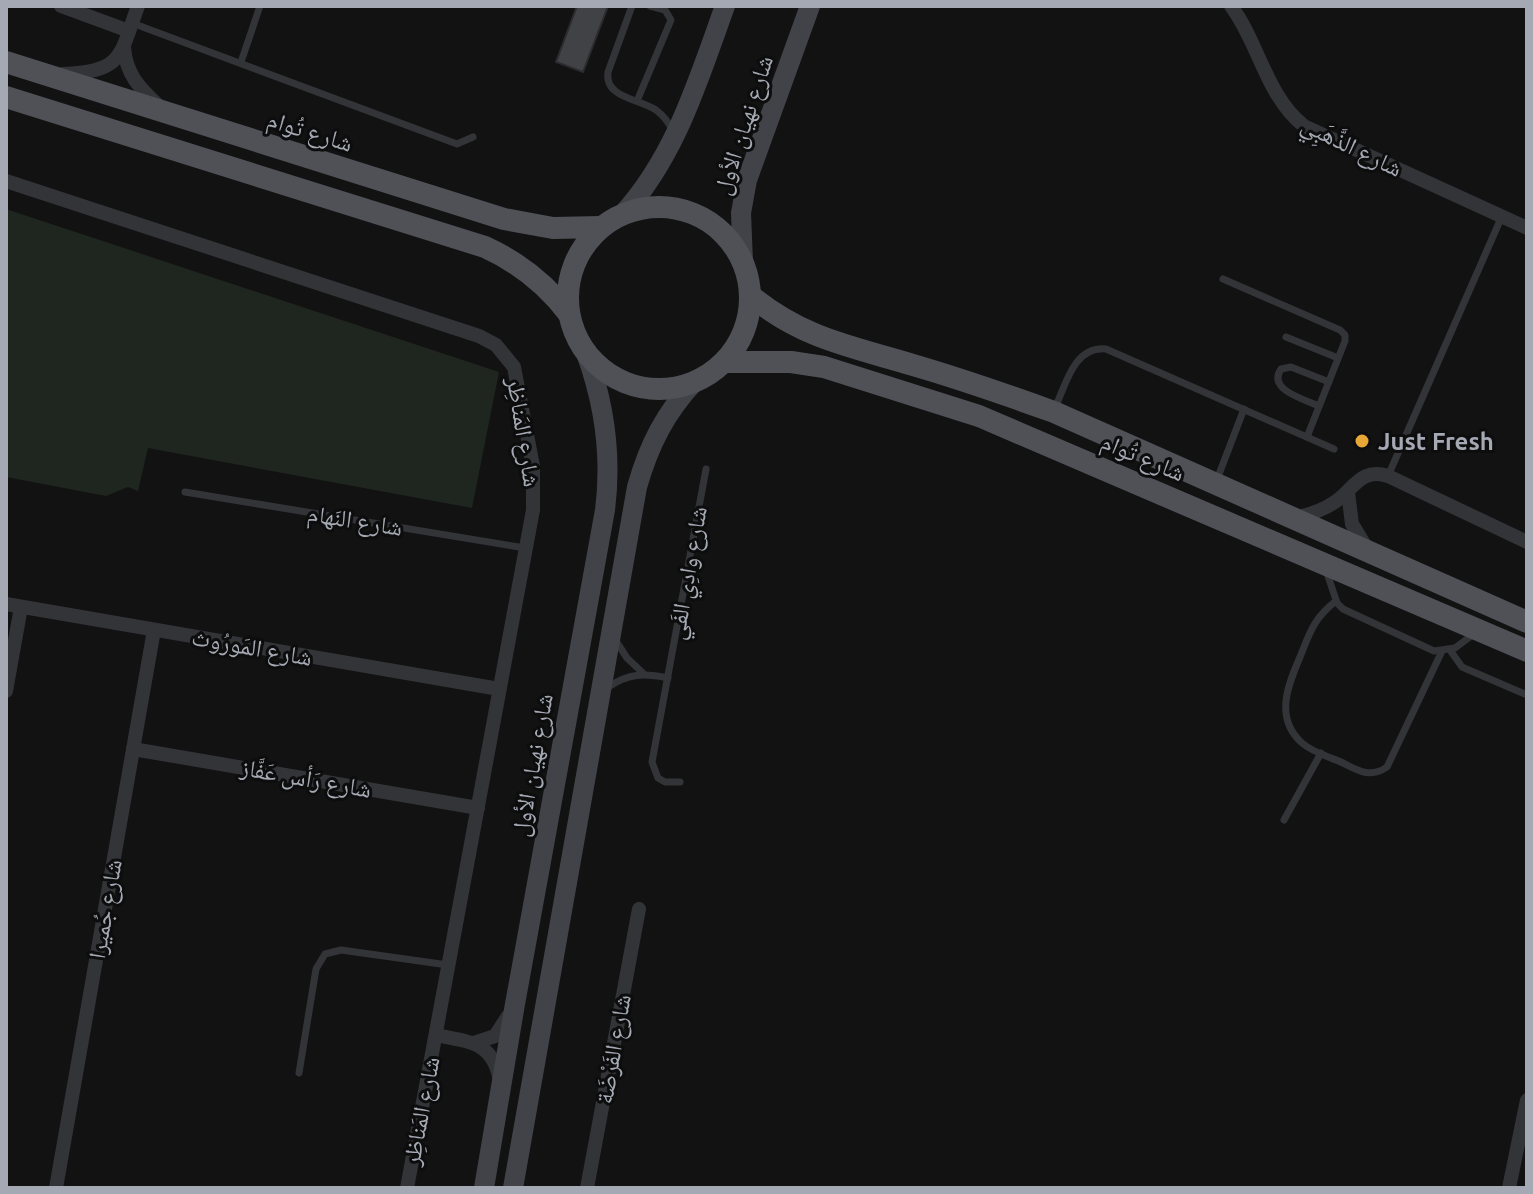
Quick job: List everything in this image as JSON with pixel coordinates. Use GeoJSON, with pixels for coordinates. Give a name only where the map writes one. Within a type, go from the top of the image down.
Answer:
{"type":"FeatureCollection","features":[{"type":"Feature","properties":{"kind":"main road"},"geometry":{"type":"LineString","coordinates":[[622,215],[647,184],[676,136],[725,6]]}},
{"type":"Feature","properties":{"kind":"main road","name":"شارع نهيان الأول"},"geometry":{"type":"LineString","coordinates":[[743,262],[741,213],[747,180],[810,6]]}},
{"type":"Feature","properties":{"kind":"main road","name":"شارع تُوام"},"geometry":{"type":"LineString","coordinates":[[6,62],[520,223],[569,229],[602,227]]}},
{"type":"Feature","properties":{"kind":"main road"},"geometry":{"type":"LineString","coordinates":[[6,97],[485,247],[532,275],[569,314]]}},
{"type":"Feature","properties":{"kind":"main road"},"geometry":{"type":"LineString","coordinates":[[513,1188],[644,463],[664,419],[695,381],[725,362],[744,331],[751,296],[743,262],[718,229],[689,212],[655,207],[622,215],[602,227],[583,248],[571,273],[569,314],[578,341],[608,373],[636,386],[666,388],[695,381]]}},
{"type":"Feature","properties":{"kind":"main road","name":"شارع تُوام"},"geometry":{"type":"LineString","coordinates":[[751,296],[791,325],[814,336],[990,388],[1054,412],[1527,622]]}},
{"type":"Feature","properties":{"kind":"main road","name":"شارع نهيان الأول"},"geometry":{"type":"LineString","coordinates":[[484,1188],[608,485],[604,418],[586,353]]}},
{"type":"Feature","properties":{"kind":"main road","name":"شارع تُوام"},"geometry":{"type":"LineString","coordinates":[[725,362],[769,360],[824,367],[979,416],[1527,651]]}},
{"type":"Feature","properties":{"kind":"street"},"geometry":{"type":"LineString","coordinates":[[61,6],[131,27]]}},
{"type":"Feature","properties":{"kind":"street"},"geometry":{"type":"LineString","coordinates":[[47,75],[99,71],[117,59],[138,6]]}},
{"type":"Feature","properties":{"kind":"street","name":"شارع الذَّهَبِي"},"geometry":{"type":"LineString","coordinates":[[1231,6],[1251,38],[1285,108],[1304,126],[1527,228]]}},
{"type":"Feature","properties":{"kind":"street"},"geometry":{"type":"LineString","coordinates":[[124,46],[125,62],[131,77],[166,112]]}},
{"type":"Feature","properties":{"kind":"street","name":"شارع المَناظِر"},"geometry":{"type":"LineString","coordinates":[[6,181],[479,336],[496,345],[514,367],[533,466],[534,495],[407,1188]]}},
{"type":"Feature","properties":{"kind":"street"},"geometry":{"type":"LineString","coordinates":[[1294,518],[1323,509],[1348,492],[1359,478],[1375,473],[1388,476],[1527,542]]}},
{"type":"Feature","properties":{"kind":"street"},"geometry":{"type":"LineString","coordinates":[[1348,492],[1352,524],[1369,551]]}},
{"type":"Feature","properties":{"kind":"street"},"geometry":{"type":"LineString","coordinates":[[6,691],[14,605]]}},
{"type":"Feature","properties":{"kind":"street","name":"شارع المَورُوث"},"geometry":{"type":"LineString","coordinates":[[14,605],[499,689]]}},
{"type":"Feature","properties":{"kind":"street","name":"شارع جُميرا"},"geometry":{"type":"LineString","coordinates":[[56,1188],[154,630]]}},
{"type":"Feature","properties":{"kind":"street","name":"شارع رَأس عَفَّاز"},"geometry":{"type":"LineString","coordinates":[[133,749],[478,808]]}},
{"type":"Feature","properties":{"kind":"street","name":"شارع الفَرْضَة"},"geometry":{"type":"LineString","coordinates":[[587,1188],[639,909]]}},
{"type":"Feature","properties":{"kind":"street","name":"شارع المَناظِر"},"geometry":{"type":"LineString","coordinates":[[474,1043],[490,1040],[499,1033],[515,1004]]}},
{"type":"Feature","properties":{"kind":"street","name":"شارع المَناظِر"},"geometry":{"type":"LineString","coordinates":[[436,1035],[474,1043],[485,1049],[493,1058],[501,1089]]}},
{"type":"Feature","properties":{"kind":"street"},"geometry":{"type":"LineString","coordinates":[[1509,1188],[1527,1100]]}},
{"type":"Feature","properties":{"kind":"lane"},"geometry":{"type":"LineString","coordinates":[[241,62],[260,6]]}},
{"type":"Feature","properties":{"kind":"lane"},"geometry":{"type":"LineString","coordinates":[[632,6],[607,76],[609,85],[614,91],[664,116],[676,136]]}},
{"type":"Feature","properties":{"kind":"lane"},"geometry":{"type":"LineString","coordinates":[[637,101],[671,20],[665,10],[650,6]]}},
{"type":"Feature","properties":{"kind":"lane"},"geometry":{"type":"LineString","coordinates":[[131,27],[241,62],[457,144],[463,144],[473,137]]}},
{"type":"Feature","properties":{"kind":"lane"},"geometry":{"type":"LineString","coordinates":[[1388,476],[1502,216]]}},
{"type":"Feature","properties":{"kind":"lane"},"geometry":{"type":"LineString","coordinates":[[1223,279],[1342,332],[1345,341],[1307,437]]}},
{"type":"Feature","properties":{"kind":"lane"},"geometry":{"type":"LineString","coordinates":[[1286,337],[1338,358]]}},
{"type":"Feature","properties":{"kind":"lane"},"geometry":{"type":"LineString","coordinates":[[1054,412],[1079,358],[1100,348],[1111,350],[1334,449]]}},
{"type":"Feature","properties":{"kind":"lane"},"geometry":{"type":"LineString","coordinates":[[1319,406],[1283,389],[1277,383],[1277,376],[1281,369],[1291,367],[1329,382]]}},
{"type":"Feature","properties":{"kind":"lane"},"geometry":{"type":"LineString","coordinates":[[1216,484],[1244,409]]}},
{"type":"Feature","properties":{"kind":"lane","name":"شارع وادِي الفَي"},"geometry":{"type":"LineString","coordinates":[[680,782],[662,780],[652,767],[706,469]]}},
{"type":"Feature","properties":{"kind":"lane","name":"شارع النَهام"},"geometry":{"type":"LineString","coordinates":[[185,492],[525,548]]}},
{"type":"Feature","properties":{"kind":"lane"},"geometry":{"type":"LineString","coordinates":[[1320,560],[1336,601],[1343,609],[1434,651],[1446,650],[1479,630]]}},
{"type":"Feature","properties":{"kind":"lane"},"geometry":{"type":"LineString","coordinates":[[1336,601],[1321,612],[1314,623],[1286,691],[1286,714],[1295,735],[1303,744],[1364,773],[1376,773],[1387,767],[1446,650]]}},
{"type":"Feature","properties":{"kind":"lane"},"geometry":{"type":"LineString","coordinates":[[612,630],[627,658],[643,673]]}},
{"type":"Feature","properties":{"kind":"lane"},"geometry":{"type":"LineString","coordinates":[[1446,650],[1467,669],[1527,695]]}},
{"type":"Feature","properties":{"kind":"lane"},"geometry":{"type":"LineString","coordinates":[[601,694],[616,682],[643,673],[668,678]]}},
{"type":"Feature","properties":{"kind":"lane"},"geometry":{"type":"LineString","coordinates":[[1284,820],[1321,753]]}},
{"type":"Feature","properties":{"kind":"lane"},"geometry":{"type":"LineString","coordinates":[[299,1073],[316,969],[325,954],[341,950],[448,965]]}},
{"type":"Feature","properties":{"kind":"shaded area"},"geometry":{"type":"Polygon","coordinates":[[[6,209],[499,372],[472,508],[148,448],[138,491],[128,487],[106,496],[6,477],[6,209]]]}},
{"type":"Feature","properties":{"kind":"building"},"geometry":{"type":"Polygon","coordinates":[[[577,6],[608,6],[583,72],[556,62],[577,6]]]}},
{"type":"Feature","properties":{"kind":"place","name":"Just Fresh"},"geometry":{"type":"Point","coordinates":[1362,441]}}]}
